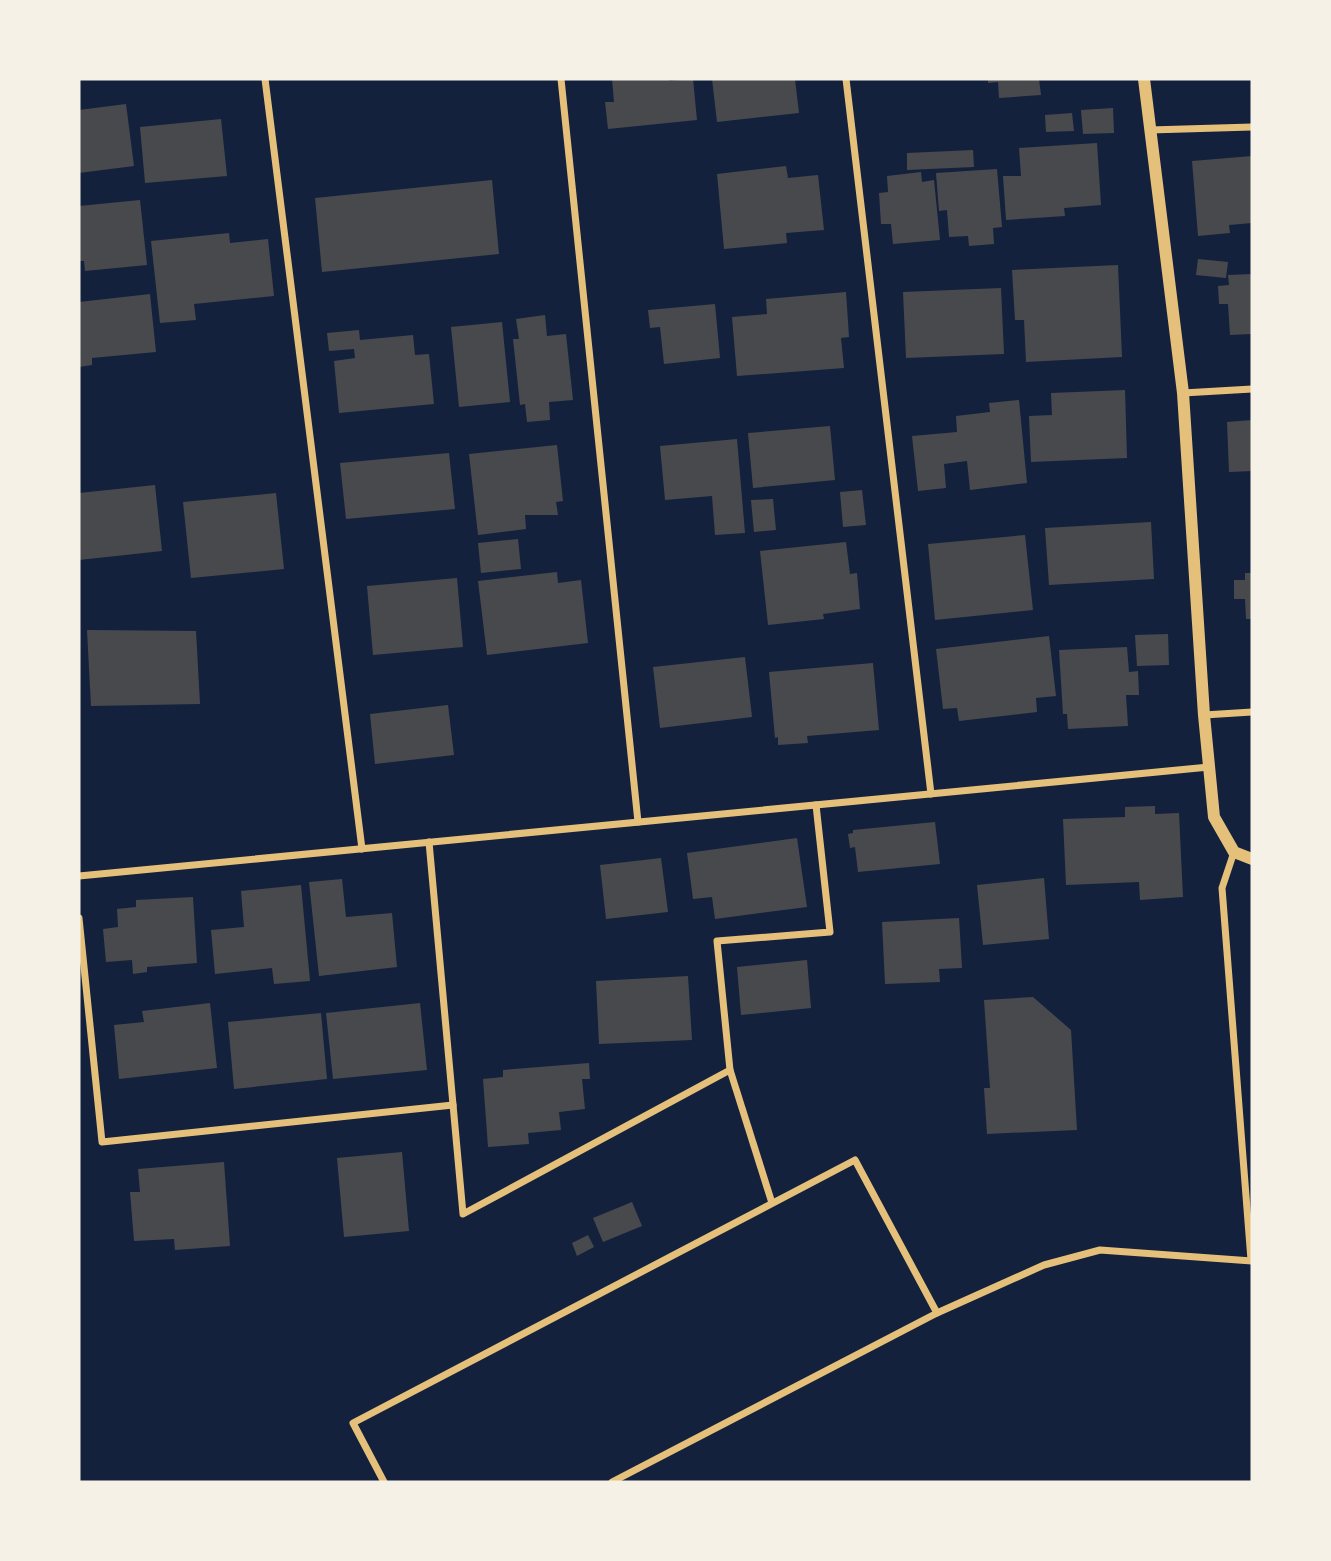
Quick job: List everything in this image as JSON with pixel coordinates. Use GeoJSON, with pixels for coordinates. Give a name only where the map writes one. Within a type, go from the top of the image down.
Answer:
{"type":"FeatureCollection","features":[{"type":"Feature","properties":{"kind":"street"},"geometry":{"type":"LineString","coordinates":[[265,79],[362,849]]}},
{"type":"Feature","properties":{"kind":"street"},"geometry":{"type":"LineString","coordinates":[[561,79],[638,822]]}},
{"type":"Feature","properties":{"kind":"street"},"geometry":{"type":"LineString","coordinates":[[846,79],[931,794]]}},
{"type":"Feature","properties":{"kind":"street"},"geometry":{"type":"LineString","coordinates":[[1144,79],[1183,393],[1204,715],[1214,817],[1234,852],[1252,859]]}},
{"type":"Feature","properties":{"kind":"street"},"geometry":{"type":"LineString","coordinates":[[1149,130],[1252,127]]}},
{"type":"Feature","properties":{"kind":"street"},"geometry":{"type":"LineString","coordinates":[[1183,393],[1252,389]]}},
{"type":"Feature","properties":{"kind":"street"},"geometry":{"type":"LineString","coordinates":[[1204,715],[1252,712]]}},
{"type":"Feature","properties":{"kind":"street"},"geometry":{"type":"LineString","coordinates":[[79,876],[1209,767]]}},
{"type":"Feature","properties":{"kind":"street"},"geometry":{"type":"LineString","coordinates":[[772,1203],[730,1070],[717,941],[830,932],[816,805]]}},
{"type":"Feature","properties":{"kind":"street"},"geometry":{"type":"LineString","coordinates":[[429,842],[463,1214],[730,1070]]}},
{"type":"Feature","properties":{"kind":"street"},"geometry":{"type":"LineString","coordinates":[[612,1482],[937,1314],[1044,1265],[1100,1250],[1252,1261],[1222,888],[1234,852]]}},
{"type":"Feature","properties":{"kind":"street"},"geometry":{"type":"LineString","coordinates":[[79,918],[102,1142],[453,1105]]}},
{"type":"Feature","properties":{"kind":"street"},"geometry":{"type":"LineString","coordinates":[[384,1482],[353,1423],[855,1160],[937,1314]]}},
{"type":"Feature","properties":{"kind":"building"},"geometry":{"type":"Polygon","coordinates":[[[612,79],[693,79],[697,120],[608,129],[605,102],[614,102],[612,79]]]}},
{"type":"Feature","properties":{"kind":"building"},"geometry":{"type":"Polygon","coordinates":[[[712,79],[795,79],[799,113],[717,122],[712,79]]]}},
{"type":"Feature","properties":{"kind":"building"},"geometry":{"type":"Polygon","coordinates":[[[988,79],[1039,79],[1041,95],[999,98],[998,82],[988,83],[988,79]]]}},
{"type":"Feature","properties":{"kind":"building"},"geometry":{"type":"Polygon","coordinates":[[[126,104],[134,166],[79,173],[79,110],[126,104]]]}},
{"type":"Feature","properties":{"kind":"building"},"geometry":{"type":"Polygon","coordinates":[[[1113,108],[1114,133],[1083,134],[1081,110],[1113,108]]]}},
{"type":"Feature","properties":{"kind":"building"},"geometry":{"type":"Polygon","coordinates":[[[1072,113],[1074,131],[1046,132],[1045,115],[1072,113]]]}},
{"type":"Feature","properties":{"kind":"building"},"geometry":{"type":"Polygon","coordinates":[[[221,119],[227,176],[145,183],[140,127],[221,119]]]}},
{"type":"Feature","properties":{"kind":"building"},"geometry":{"type":"Polygon","coordinates":[[[1097,143],[1101,205],[1064,208],[1065,216],[1006,220],[1003,176],[1021,176],[1019,148],[1097,143]]]}},
{"type":"Feature","properties":{"kind":"building"},"geometry":{"type":"Polygon","coordinates":[[[973,150],[974,167],[907,170],[907,153],[973,150]]]}},
{"type":"Feature","properties":{"kind":"building"},"geometry":{"type":"Polygon","coordinates":[[[1252,156],[1252,223],[1229,225],[1230,233],[1198,236],[1192,161],[1252,156]]]}},
{"type":"Feature","properties":{"kind":"building"},"geometry":{"type":"Polygon","coordinates":[[[786,166],[788,178],[818,175],[824,230],[786,233],[787,243],[724,249],[717,174],[786,166]]]}},
{"type":"Feature","properties":{"kind":"building"},"geometry":{"type":"Polygon","coordinates":[[[997,169],[1002,227],[993,228],[994,244],[969,246],[968,236],[949,237],[947,210],[939,211],[936,173],[997,169]]]}},
{"type":"Feature","properties":{"kind":"building"},"geometry":{"type":"Polygon","coordinates":[[[921,172],[922,182],[934,180],[940,240],[893,244],[891,224],[881,224],[879,193],[888,192],[887,176],[921,172]]]}},
{"type":"Feature","properties":{"kind":"building"},"geometry":{"type":"Polygon","coordinates":[[[492,180],[499,254],[322,272],[315,198],[492,180]]]}},
{"type":"Feature","properties":{"kind":"building"},"geometry":{"type":"Polygon","coordinates":[[[140,200],[147,265],[85,271],[84,261],[79,261],[79,206],[140,200]]]}},
{"type":"Feature","properties":{"kind":"building"},"geometry":{"type":"Polygon","coordinates":[[[229,233],[230,243],[268,239],[274,296],[194,304],[196,320],[160,323],[151,241],[229,233]]]}},
{"type":"Feature","properties":{"kind":"building"},"geometry":{"type":"Polygon","coordinates":[[[1198,259],[1228,262],[1226,278],[1196,275],[1198,259]]]}},
{"type":"Feature","properties":{"kind":"building"},"geometry":{"type":"Polygon","coordinates":[[[1118,265],[1122,357],[1026,362],[1024,320],[1015,320],[1012,270],[1118,265]]]}},
{"type":"Feature","properties":{"kind":"building"},"geometry":{"type":"Polygon","coordinates":[[[1252,274],[1252,334],[1230,335],[1228,304],[1219,304],[1218,286],[1229,285],[1228,275],[1252,274]]]}},
{"type":"Feature","properties":{"kind":"building"},"geometry":{"type":"Polygon","coordinates":[[[1001,288],[1004,354],[906,358],[903,292],[1001,288]]]}},
{"type":"Feature","properties":{"kind":"building"},"geometry":{"type":"Polygon","coordinates":[[[846,292],[849,337],[841,338],[844,368],[737,376],[732,317],[767,314],[766,299],[846,292]]]}},
{"type":"Feature","properties":{"kind":"building"},"geometry":{"type":"Polygon","coordinates":[[[150,294],[156,352],[92,358],[92,365],[79,367],[79,302],[150,294]]]}},
{"type":"Feature","properties":{"kind":"building"},"geometry":{"type":"Polygon","coordinates":[[[715,304],[720,358],[664,364],[660,327],[650,328],[648,310],[715,304]]]}},
{"type":"Feature","properties":{"kind":"building"},"geometry":{"type":"Polygon","coordinates":[[[545,315],[547,336],[566,334],[573,400],[549,402],[550,420],[527,422],[525,404],[520,405],[513,339],[519,339],[516,319],[545,315]]]}},
{"type":"Feature","properties":{"kind":"building"},"geometry":{"type":"Polygon","coordinates":[[[502,322],[510,402],[459,407],[451,327],[502,322]]]}},
{"type":"Feature","properties":{"kind":"building"},"geometry":{"type":"Polygon","coordinates":[[[359,330],[360,340],[413,335],[415,355],[429,354],[434,404],[339,413],[334,361],[355,358],[354,349],[329,351],[327,333],[359,330]]]}},
{"type":"Feature","properties":{"kind":"building"},"geometry":{"type":"Polygon","coordinates":[[[1125,390],[1127,458],[1031,462],[1029,416],[1052,415],[1051,393],[1125,390]]]}},
{"type":"Feature","properties":{"kind":"building"},"geometry":{"type":"Polygon","coordinates":[[[1019,400],[1027,483],[970,490],[967,461],[944,464],[946,488],[918,491],[912,436],[957,432],[956,416],[990,412],[989,403],[1019,400]]]}},
{"type":"Feature","properties":{"kind":"building"},"geometry":{"type":"Polygon","coordinates":[[[1252,420],[1252,471],[1229,472],[1227,422],[1252,420]]]}},
{"type":"Feature","properties":{"kind":"building"},"geometry":{"type":"Polygon","coordinates":[[[830,426],[835,480],[753,488],[748,433],[830,426]]]}},
{"type":"Feature","properties":{"kind":"building"},"geometry":{"type":"Polygon","coordinates":[[[737,439],[745,533],[715,535],[712,496],[665,500],[660,446],[737,439]]]}},
{"type":"Feature","properties":{"kind":"building"},"geometry":{"type":"Polygon","coordinates":[[[557,445],[563,501],[556,502],[558,515],[525,515],[526,529],[478,535],[469,454],[557,445]]]}},
{"type":"Feature","properties":{"kind":"building"},"geometry":{"type":"Polygon","coordinates":[[[449,453],[455,509],[346,519],[340,463],[449,453]]]}},
{"type":"Feature","properties":{"kind":"building"},"geometry":{"type":"Polygon","coordinates":[[[155,485],[162,551],[79,560],[79,493],[155,485]]]}},
{"type":"Feature","properties":{"kind":"building"},"geometry":{"type":"Polygon","coordinates":[[[862,490],[866,525],[843,527],[840,492],[862,490]]]}},
{"type":"Feature","properties":{"kind":"building"},"geometry":{"type":"Polygon","coordinates":[[[276,493],[284,569],[191,578],[183,502],[276,493]]]}},
{"type":"Feature","properties":{"kind":"building"},"geometry":{"type":"Polygon","coordinates":[[[773,499],[776,530],[754,532],[751,500],[773,499]]]}},
{"type":"Feature","properties":{"kind":"building"},"geometry":{"type":"Polygon","coordinates":[[[1151,522],[1154,579],[1049,585],[1045,528],[1151,522]]]}},
{"type":"Feature","properties":{"kind":"building"},"geometry":{"type":"Polygon","coordinates":[[[1025,535],[1033,610],[935,620],[928,544],[1025,535]]]}},
{"type":"Feature","properties":{"kind":"building"},"geometry":{"type":"Polygon","coordinates":[[[518,539],[521,569],[481,573],[478,543],[518,539]]]}},
{"type":"Feature","properties":{"kind":"building"},"geometry":{"type":"Polygon","coordinates":[[[846,542],[850,574],[857,573],[860,609],[823,614],[824,619],[768,625],[760,551],[846,542]]]}},
{"type":"Feature","properties":{"kind":"building"},"geometry":{"type":"Polygon","coordinates":[[[557,572],[558,583],[581,580],[588,643],[487,655],[478,581],[557,572]]]}},
{"type":"Feature","properties":{"kind":"building"},"geometry":{"type":"Polygon","coordinates":[[[1245,573],[1252,573],[1252,619],[1246,619],[1245,599],[1234,599],[1234,580],[1245,580],[1245,573]]]}},
{"type":"Feature","properties":{"kind":"building"},"geometry":{"type":"Polygon","coordinates":[[[457,578],[463,647],[373,655],[367,586],[457,578]]]}},
{"type":"Feature","properties":{"kind":"building"},"geometry":{"type":"Polygon","coordinates":[[[87,630],[196,631],[200,704],[91,706],[87,630]]]}},
{"type":"Feature","properties":{"kind":"building"},"geometry":{"type":"Polygon","coordinates":[[[1168,634],[1169,665],[1137,666],[1135,635],[1168,634]]]}},
{"type":"Feature","properties":{"kind":"building"},"geometry":{"type":"Polygon","coordinates":[[[1049,636],[1056,696],[1036,698],[1037,712],[959,721],[957,708],[943,709],[936,649],[1049,636]]]}},
{"type":"Feature","properties":{"kind":"building"},"geometry":{"type":"Polygon","coordinates":[[[1127,647],[1129,672],[1138,671],[1139,695],[1126,695],[1128,726],[1068,729],[1067,714],[1063,714],[1059,650],[1127,647]]]}},
{"type":"Feature","properties":{"kind":"building"},"geometry":{"type":"Polygon","coordinates":[[[745,657],[752,717],[660,728],[653,667],[745,657]]]}},
{"type":"Feature","properties":{"kind":"building"},"geometry":{"type":"Polygon","coordinates":[[[873,663],[879,730],[807,736],[808,743],[778,745],[778,737],[775,738],[769,672],[873,663]]]}},
{"type":"Feature","properties":{"kind":"building"},"geometry":{"type":"Polygon","coordinates":[[[448,705],[454,755],[375,764],[370,714],[448,705]]]}},
{"type":"Feature","properties":{"kind":"building"},"geometry":{"type":"Polygon","coordinates":[[[1155,806],[1155,814],[1179,813],[1183,897],[1140,900],[1139,882],[1066,885],[1063,819],[1125,817],[1125,807],[1155,806]]]}},
{"type":"Feature","properties":{"kind":"building"},"geometry":{"type":"Polygon","coordinates":[[[935,822],[940,864],[858,872],[855,847],[850,848],[848,834],[853,833],[853,830],[935,822]]]}},
{"type":"Feature","properties":{"kind":"building"},"geometry":{"type":"Polygon","coordinates":[[[797,838],[807,907],[715,919],[712,897],[693,899],[687,853],[797,838]]]}},
{"type":"Feature","properties":{"kind":"building"},"geometry":{"type":"Polygon","coordinates":[[[661,858],[668,912],[606,919],[600,865],[661,858]]]}},
{"type":"Feature","properties":{"kind":"building"},"geometry":{"type":"Polygon","coordinates":[[[1044,878],[1049,939],[983,945],[977,885],[1044,878]]]}},
{"type":"Feature","properties":{"kind":"building"},"geometry":{"type":"Polygon","coordinates":[[[342,879],[346,917],[392,913],[397,967],[319,976],[309,882],[342,879]]]}},
{"type":"Feature","properties":{"kind":"building"},"geometry":{"type":"Polygon","coordinates":[[[301,885],[310,981],[274,984],[272,968],[215,974],[211,930],[244,927],[241,891],[301,885]]]}},
{"type":"Feature","properties":{"kind":"building"},"geometry":{"type":"Polygon","coordinates":[[[193,897],[197,963],[147,967],[147,972],[133,974],[132,960],[106,962],[103,929],[118,927],[117,909],[136,907],[136,900],[193,897]]]}},
{"type":"Feature","properties":{"kind":"building"},"geometry":{"type":"Polygon","coordinates":[[[959,918],[962,968],[939,969],[940,982],[885,984],[882,922],[959,918]]]}},
{"type":"Feature","properties":{"kind":"building"},"geometry":{"type":"Polygon","coordinates":[[[807,960],[811,1008],[741,1015],[737,967],[807,960]]]}},
{"type":"Feature","properties":{"kind":"building"},"geometry":{"type":"Polygon","coordinates":[[[688,976],[692,1040],[599,1044],[596,981],[688,976]]]}},
{"type":"Feature","properties":{"kind":"building"},"geometry":{"type":"Polygon","coordinates":[[[1033,997],[1071,1030],[1077,1130],[987,1134],[984,1088],[990,1088],[984,1000],[1033,997]]]}},
{"type":"Feature","properties":{"kind":"building"},"geometry":{"type":"Polygon","coordinates":[[[210,1003],[217,1068],[119,1079],[114,1025],[144,1022],[142,1011],[210,1003]]]}},
{"type":"Feature","properties":{"kind":"building"},"geometry":{"type":"Polygon","coordinates":[[[420,1003],[427,1070],[333,1079],[326,1013],[420,1003]]]}},
{"type":"Feature","properties":{"kind":"building"},"geometry":{"type":"Polygon","coordinates":[[[321,1013],[327,1079],[234,1089],[228,1022],[321,1013]]]}},
{"type":"Feature","properties":{"kind":"building"},"geometry":{"type":"Polygon","coordinates":[[[589,1063],[590,1079],[582,1079],[585,1109],[559,1112],[561,1130],[528,1133],[529,1144],[488,1147],[483,1079],[503,1077],[503,1070],[589,1063]]]}},
{"type":"Feature","properties":{"kind":"building"},"geometry":{"type":"Polygon","coordinates":[[[402,1152],[409,1231],[344,1237],[337,1158],[402,1152]]]}},
{"type":"Feature","properties":{"kind":"building"},"geometry":{"type":"Polygon","coordinates":[[[224,1162],[230,1246],[175,1250],[174,1239],[134,1241],[130,1192],[140,1192],[138,1169],[224,1162]]]}},
{"type":"Feature","properties":{"kind":"building"},"geometry":{"type":"Polygon","coordinates":[[[632,1202],[642,1226],[603,1242],[593,1218],[632,1202]]]}},
{"type":"Feature","properties":{"kind":"building"},"geometry":{"type":"Polygon","coordinates":[[[588,1235],[594,1247],[577,1256],[572,1243],[588,1235]]]}}]}
